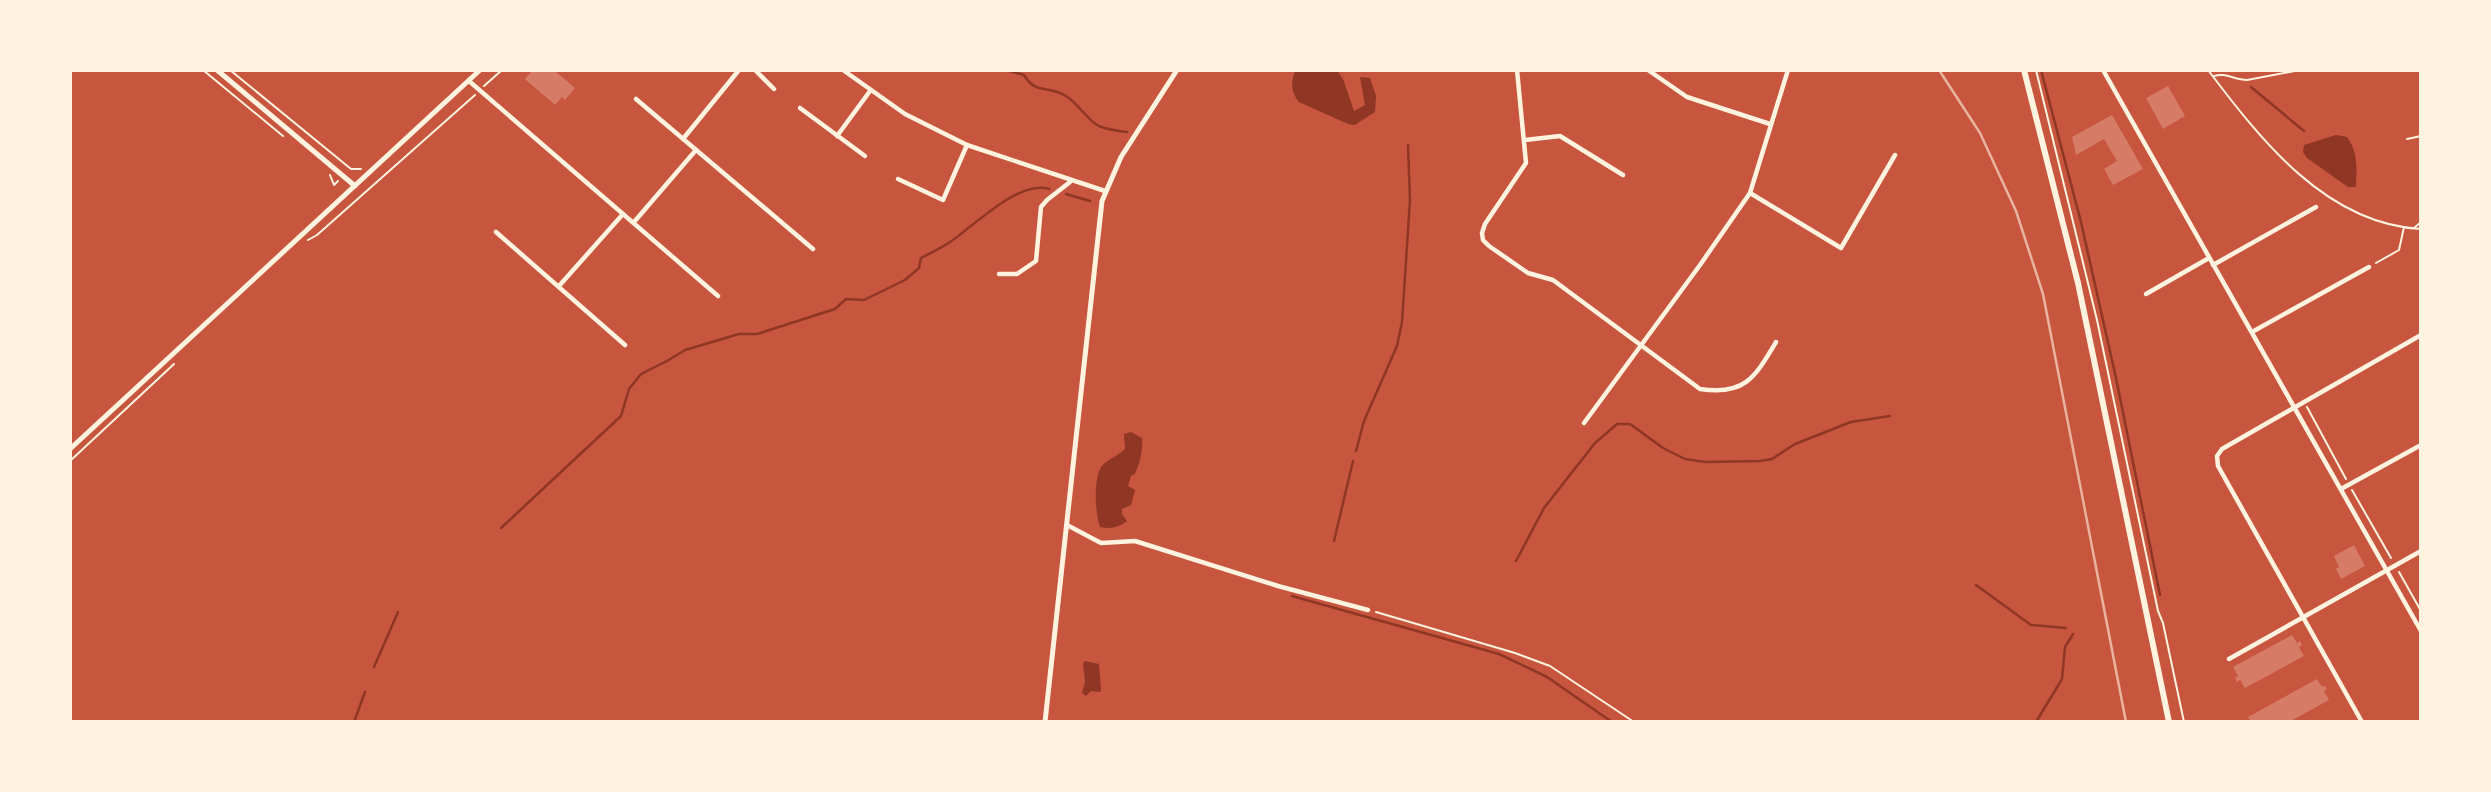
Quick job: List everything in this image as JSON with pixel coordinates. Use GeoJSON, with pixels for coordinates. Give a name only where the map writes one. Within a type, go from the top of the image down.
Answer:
{"type":"FeatureCollection","features":[{"type":"Feature","properties":{"kind":"main road"},"geometry":{"type":"LineString","coordinates":[[2024,70],[2078,283],[2169,722]]}},
{"type":"Feature","properties":{"kind":"street"},"geometry":{"type":"LineString","coordinates":[[217,70],[355,186]]}},
{"type":"Feature","properties":{"kind":"street"},"geometry":{"type":"LineString","coordinates":[[70,449],[481,70]]}},
{"type":"Feature","properties":{"kind":"street"},"geometry":{"type":"LineString","coordinates":[[683,139],[739,70]]}},
{"type":"Feature","properties":{"kind":"street"},"geometry":{"type":"LineString","coordinates":[[755,70],[774,89]]}},
{"type":"Feature","properties":{"kind":"street"},"geometry":{"type":"LineString","coordinates":[[843,70],[905,114],[967,145],[1105,191]]}},
{"type":"Feature","properties":{"kind":"street"},"geometry":{"type":"LineString","coordinates":[[1045,722],[1105,191],[1121,157],[1177,70]]}},
{"type":"Feature","properties":{"kind":"street"},"geometry":{"type":"LineString","coordinates":[[1517,70],[1526,163],[1485,224],[1483,240],[1522,270],[1553,280],[1700,389],[1712,391],[1742,387],[1753,379],[1776,342]]}},
{"type":"Feature","properties":{"kind":"street"},"geometry":{"type":"LineString","coordinates":[[1648,70],[1687,97],[1770,124]]}},
{"type":"Feature","properties":{"kind":"street"},"geometry":{"type":"LineString","coordinates":[[1584,423],[1750,193],[1788,70]]}},
{"type":"Feature","properties":{"kind":"street"},"geometry":{"type":"LineString","coordinates":[[2103,70],[2421,631]]}},
{"type":"Feature","properties":{"kind":"street"},"geometry":{"type":"LineString","coordinates":[[469,81],[718,296]]}},
{"type":"Feature","properties":{"kind":"street"},"geometry":{"type":"LineString","coordinates":[[837,136],[870,90]]}},
{"type":"Feature","properties":{"kind":"street"},"geometry":{"type":"LineString","coordinates":[[636,99],[813,249]]}},
{"type":"Feature","properties":{"kind":"street"},"geometry":{"type":"LineString","coordinates":[[800,108],[865,156]]}},
{"type":"Feature","properties":{"kind":"street"},"geometry":{"type":"LineString","coordinates":[[1525,140],[1560,136],[1623,175]]}},
{"type":"Feature","properties":{"kind":"street"},"geometry":{"type":"LineString","coordinates":[[898,179],[943,200],[967,145]]}},
{"type":"Feature","properties":{"kind":"street"},"geometry":{"type":"LineString","coordinates":[[634,222],[696,150]]}},
{"type":"Feature","properties":{"kind":"street"},"geometry":{"type":"LineString","coordinates":[[1750,193],[1841,248],[1895,155]]}},
{"type":"Feature","properties":{"kind":"street"},"geometry":{"type":"LineString","coordinates":[[999,274],[1017,274],[1036,261],[1041,207],[1071,181]]}},
{"type":"Feature","properties":{"kind":"street"},"geometry":{"type":"LineString","coordinates":[[2213,264],[2316,207]]}},
{"type":"Feature","properties":{"kind":"street"},"geometry":{"type":"LineString","coordinates":[[559,286],[623,214]]}},
{"type":"Feature","properties":{"kind":"street"},"geometry":{"type":"LineString","coordinates":[[496,232],[625,345]]}},
{"type":"Feature","properties":{"kind":"street"},"geometry":{"type":"LineString","coordinates":[[2146,294],[2209,258]]}},
{"type":"Feature","properties":{"kind":"street"},"geometry":{"type":"LineString","coordinates":[[2252,332],[2369,267]]}},
{"type":"Feature","properties":{"kind":"street"},"geometry":{"type":"LineString","coordinates":[[2362,722],[2218,466],[2217,456],[2222,449],[2421,335]]}},
{"type":"Feature","properties":{"kind":"street"},"geometry":{"type":"LineString","coordinates":[[2341,489],[2421,445]]}},
{"type":"Feature","properties":{"kind":"street"},"geometry":{"type":"LineString","coordinates":[[1067,526],[1101,543],[1135,541],[1278,586],[1368,610]]}},
{"type":"Feature","properties":{"kind":"street"},"geometry":{"type":"LineString","coordinates":[[2229,659],[2421,551]]}},
{"type":"Feature","properties":{"kind":"path"},"geometry":{"type":"LineString","coordinates":[[203,70],[290,142]]}},
{"type":"Feature","properties":{"kind":"path"},"geometry":{"type":"LineString","coordinates":[[230,70],[351,169]]}},
{"type":"Feature","properties":{"kind":"path"},"geometry":{"type":"LineString","coordinates":[[383,176],[502,70]]}},
{"type":"Feature","properties":{"kind":"path"},"geometry":{"type":"LineString","coordinates":[[2036,70],[2097,320],[2184,722]]}},
{"type":"Feature","properties":{"kind":"path"},"geometry":{"type":"LineString","coordinates":[[2208,70],[2262,136],[2298,175],[2315,188],[2364,215],[2404,227],[2421,229]]}},
{"type":"Feature","properties":{"kind":"path"},"geometry":{"type":"LineString","coordinates":[[2213,76],[2225,74],[2238,80],[2246,80],[2300,70]]}},
{"type":"Feature","properties":{"kind":"path"},"geometry":{"type":"LineString","coordinates":[[2407,139],[2421,136]]}},
{"type":"Feature","properties":{"kind":"path"},"geometry":{"type":"LineString","coordinates":[[331,176],[334,185]]}},
{"type":"Feature","properties":{"kind":"path"},"geometry":{"type":"LineString","coordinates":[[2413,228],[2421,222]]}},
{"type":"Feature","properties":{"kind":"path"},"geometry":{"type":"LineString","coordinates":[[2369,267],[2399,250],[2404,227]]}},
{"type":"Feature","properties":{"kind":"path"},"geometry":{"type":"LineString","coordinates":[[2304,402],[2421,611]]}},
{"type":"Feature","properties":{"kind":"path"},"geometry":{"type":"LineString","coordinates":[[1368,610],[1515,653],[1550,666],[1634,722]]}},
{"type":"Feature","properties":{"kind":"shaded area"},"geometry":{"type":"Polygon","coordinates":[[[1296,70],[1337,70],[1354,111],[1365,105],[1360,77],[1370,78],[1376,96],[1375,112],[1355,125],[1299,102],[1292,86],[1296,70]]]}},
{"type":"Feature","properties":{"kind":"shaded area"},"geometry":{"type":"Polygon","coordinates":[[[2336,135],[2347,137],[2353,148],[2356,187],[2348,187],[2307,158],[2303,152],[2304,145],[2336,135]]]}},
{"type":"Feature","properties":{"kind":"shaded area"},"geometry":{"type":"Polygon","coordinates":[[[1131,432],[1142,438],[1142,447],[1137,470],[1131,476],[1128,486],[1135,490],[1131,505],[1122,509],[1127,521],[1114,527],[1100,527],[1096,496],[1099,471],[1104,464],[1125,449],[1124,434],[1131,432]]]}},
{"type":"Feature","properties":{"kind":"shaded area"},"geometry":{"type":"Polygon","coordinates":[[[1085,661],[1099,664],[1101,690],[1091,691],[1086,696],[1082,693],[1085,661]]]}},
{"type":"Feature","properties":{"kind":"building"},"geometry":{"type":"Polygon","coordinates":[[[533,70],[554,70],[575,88],[565,100],[562,97],[555,105],[525,79],[533,70]]]}},
{"type":"Feature","properties":{"kind":"building"},"geometry":{"type":"Polygon","coordinates":[[[2168,86],[2185,116],[2163,129],[2146,98],[2168,86]]]}},
{"type":"Feature","properties":{"kind":"building"},"geometry":{"type":"Polygon","coordinates":[[[2112,115],[2143,169],[2113,185],[2104,169],[2117,161],[2104,139],[2076,155],[2072,137],[2112,115]]]}},
{"type":"Feature","properties":{"kind":"building"},"geometry":{"type":"Polygon","coordinates":[[[2354,545],[2365,566],[2341,579],[2334,556],[2354,545]]]}},
{"type":"Feature","properties":{"kind":"building"},"geometry":{"type":"Polygon","coordinates":[[[2292,635],[2297,643],[2300,641],[2302,645],[2299,647],[2304,656],[2245,688],[2240,680],[2237,682],[2235,678],[2238,676],[2233,667],[2292,635]]]}},
{"type":"Feature","properties":{"kind":"building"},"geometry":{"type":"Polygon","coordinates":[[[2317,679],[2322,687],[2327,689],[2324,691],[2329,700],[2289,722],[2251,722],[2248,717],[2317,679]]]}},
{"type":"Feature","properties":{"kind":"waterway"},"geometry":{"type":"LineString","coordinates":[[1006,70],[1024,75],[1038,88],[1066,96],[1099,126],[1127,132]]}},
{"type":"Feature","properties":{"kind":"waterway"},"geometry":{"type":"LineString","coordinates":[[2041,70],[2081,222],[2160,595]]}},
{"type":"Feature","properties":{"kind":"waterway"},"geometry":{"type":"LineString","coordinates":[[2251,87],[2304,131]]}},
{"type":"Feature","properties":{"kind":"waterway"},"geometry":{"type":"LineString","coordinates":[[1356,451],[1364,421],[1397,346],[1402,322],[1410,200],[1408,145]]}},
{"type":"Feature","properties":{"kind":"waterway"},"geometry":{"type":"LineString","coordinates":[[501,528],[621,416],[629,389],[641,374],[685,350],[739,334],[757,334],[835,309],[846,299],[864,300],[905,280],[919,268],[921,258],[950,242],[1010,198],[1024,191],[1049,189]]}},
{"type":"Feature","properties":{"kind":"waterway"},"geometry":{"type":"LineString","coordinates":[[1066,194],[1090,201]]}},
{"type":"Feature","properties":{"kind":"waterway"},"geometry":{"type":"LineString","coordinates":[[1516,561],[1544,508],[1595,443],[1617,424],[1630,424],[1663,448],[1685,459],[1705,462],[1760,461],[1772,459],[1795,444],[1851,422],[1890,416]]}},
{"type":"Feature","properties":{"kind":"waterway"},"geometry":{"type":"LineString","coordinates":[[1334,541],[1353,461]]}},
{"type":"Feature","properties":{"kind":"waterway"},"geometry":{"type":"LineString","coordinates":[[1976,585],[2031,625],[2066,628]]}},
{"type":"Feature","properties":{"kind":"waterway"},"geometry":{"type":"LineString","coordinates":[[1292,596],[1499,654],[1547,677],[1612,722]]}},
{"type":"Feature","properties":{"kind":"waterway"},"geometry":{"type":"LineString","coordinates":[[374,667],[398,612]]}},
{"type":"Feature","properties":{"kind":"waterway"},"geometry":{"type":"LineString","coordinates":[[2036,722],[2062,679],[2065,647],[2073,634]]}},
{"type":"Feature","properties":{"kind":"waterway"},"geometry":{"type":"LineString","coordinates":[[354,722],[365,692]]}},
{"type":"Feature","properties":{"kind":"railway"},"geometry":{"type":"LineString","coordinates":[[1939,70],[1980,133],[2016,211],[2043,294],[2126,722]]}}]}
